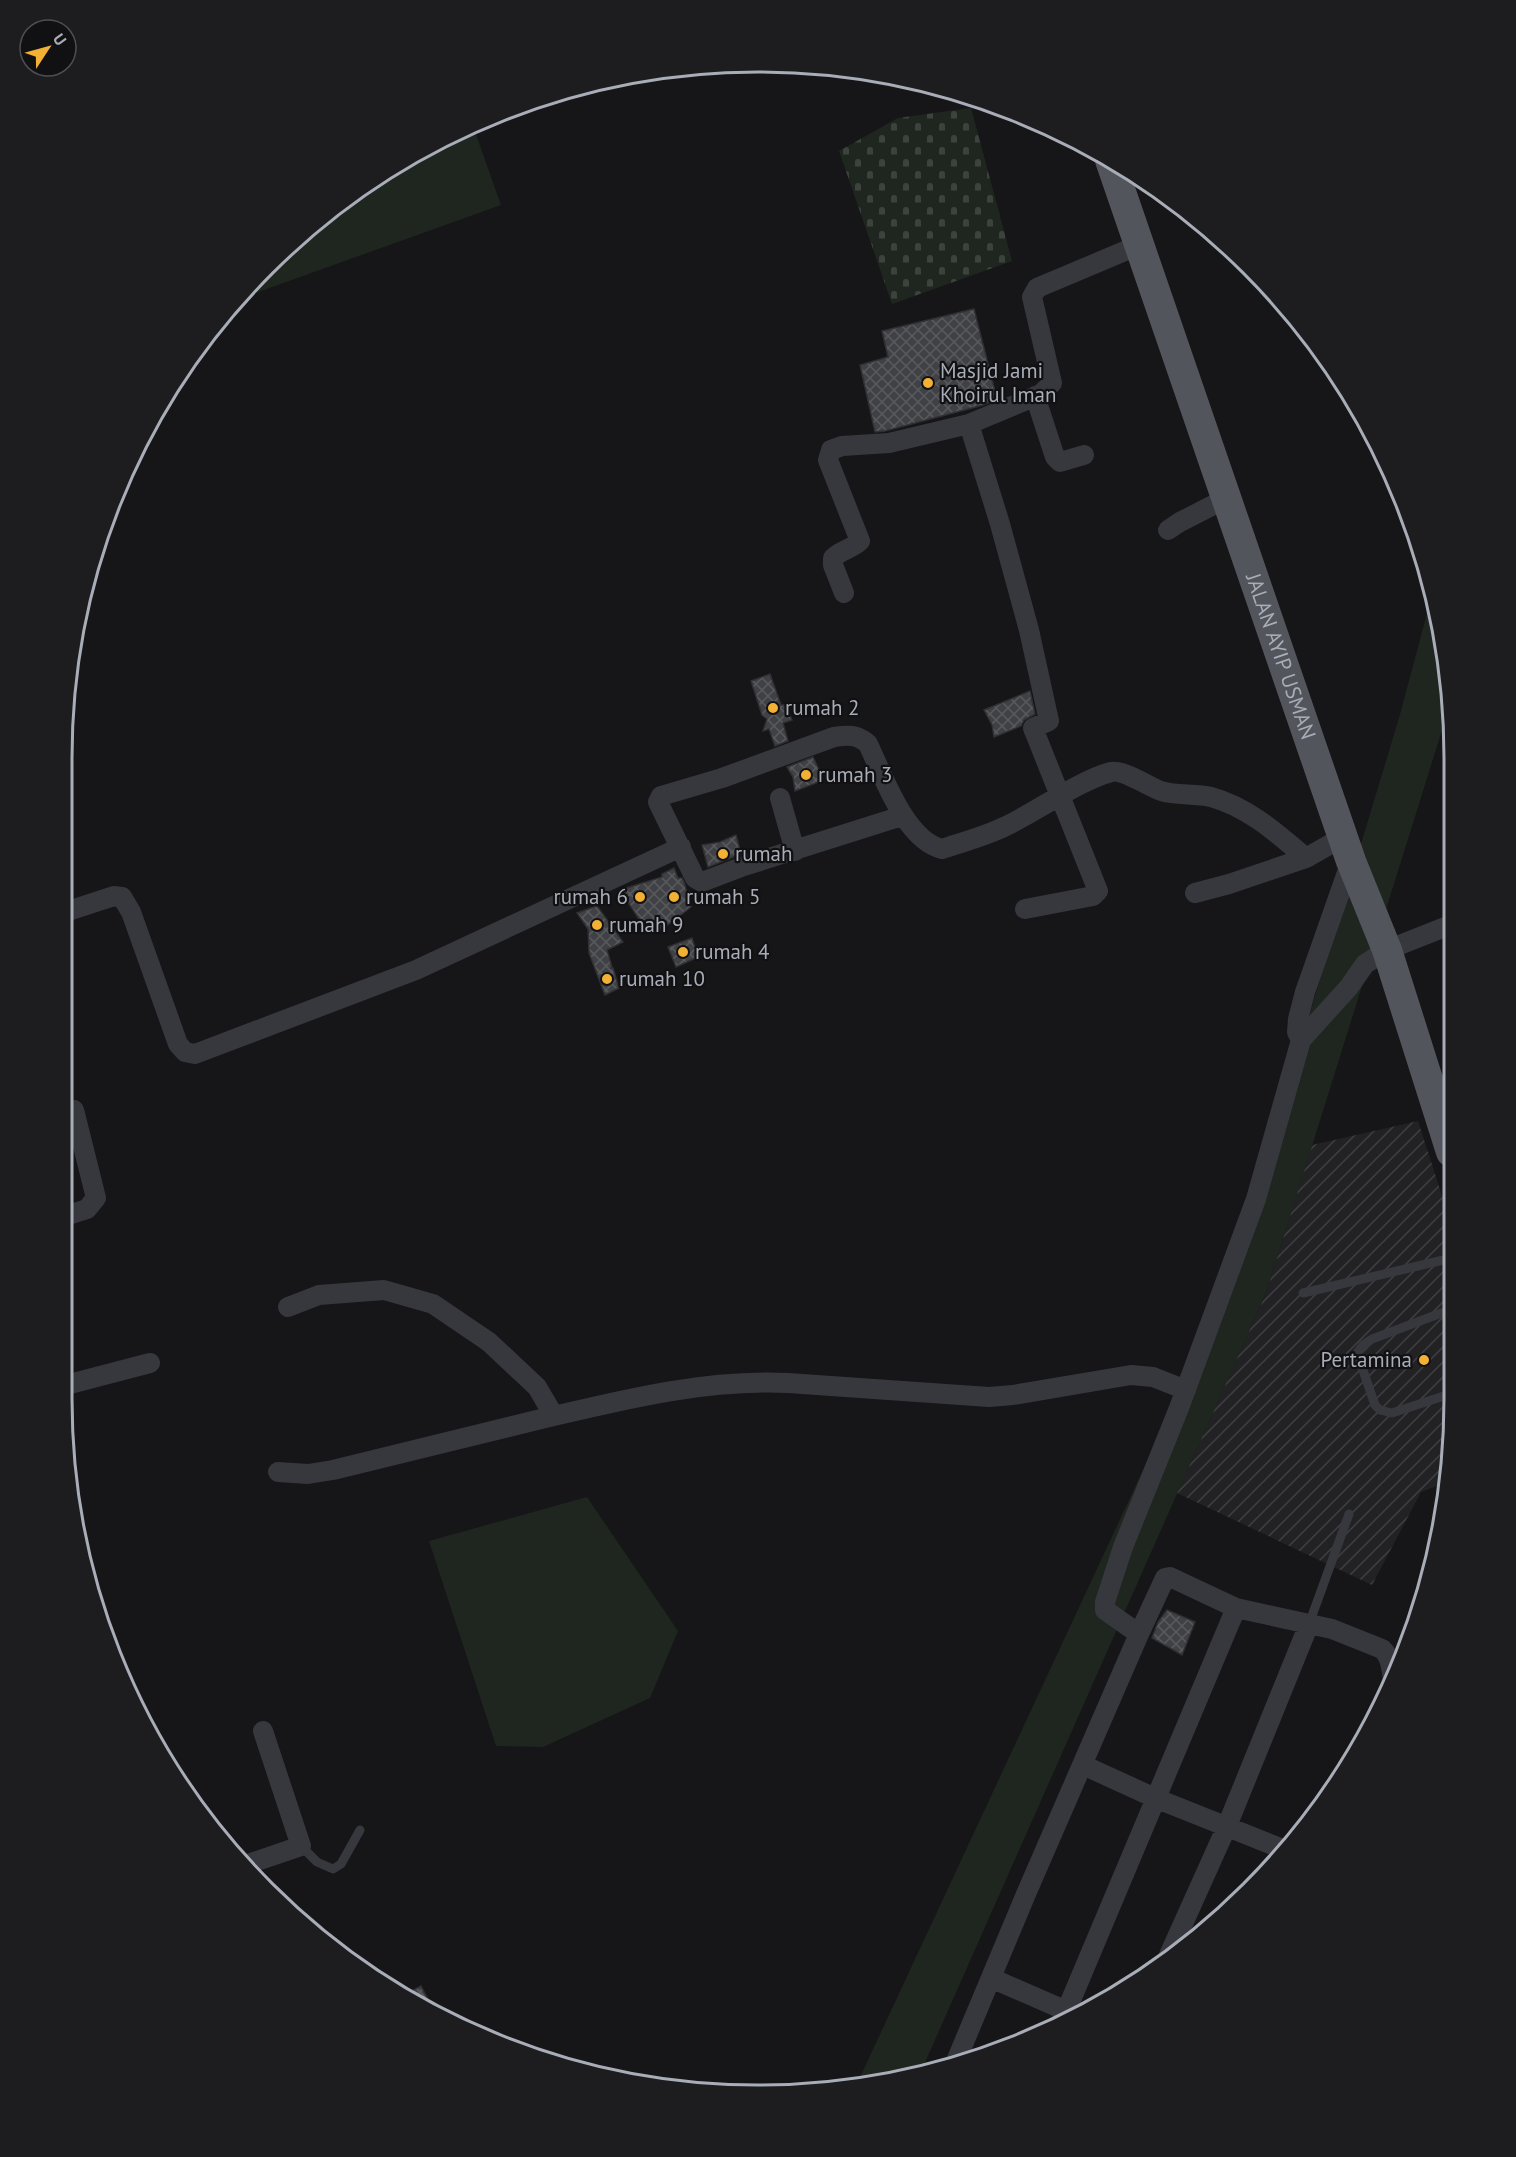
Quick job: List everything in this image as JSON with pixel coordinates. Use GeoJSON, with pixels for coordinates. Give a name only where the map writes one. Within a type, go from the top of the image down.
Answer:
{"type":"FeatureCollection","features":[{"type":"Feature","properties":{"kind":"main road","name":"JALAN AYIP USMAN"},"geometry":{"type":"LineString","coordinates":[[1114,172],[1347,849],[1387,950],[1444,1130]]}},
{"type":"Feature","properties":{"kind":"street"},"geometry":{"type":"LineString","coordinates":[[844,593],[833,565],[833,558],[860,541],[828,460],[831,450],[842,446],[889,443],[969,424],[1046,391],[1052,383],[1032,297],[1036,288],[1139,245]]}},
{"type":"Feature","properties":{"kind":"street"},"geometry":{"type":"LineString","coordinates":[[1035,396],[1055,456],[1060,462],[1084,455]]}},
{"type":"Feature","properties":{"kind":"street"},"geometry":{"type":"LineString","coordinates":[[969,424],[1029,630],[1049,721],[1033,728],[1096,881],[1098,891],[1093,896],[1025,909]]}},
{"type":"Feature","properties":{"kind":"street"},"geometry":{"type":"LineString","coordinates":[[1168,530],[1227,498]]}},
{"type":"Feature","properties":{"kind":"street"},"geometry":{"type":"LineString","coordinates":[[902,816],[744,866],[702,882],[695,878],[658,802],[661,796],[722,778],[834,737],[851,735],[861,737],[868,744],[902,816],[928,843],[942,849],[1004,827],[1091,780],[1114,771],[1128,774],[1142,784],[1165,792],[1210,797],[1239,808],[1274,831],[1306,858]]}},
{"type":"Feature","properties":{"kind":"street"},"geometry":{"type":"LineString","coordinates":[[780,798],[795,851]]}},
{"type":"Feature","properties":{"kind":"street"},"geometry":{"type":"LineString","coordinates":[[72,910],[114,896],[122,897],[131,912],[178,1044],[184,1052],[195,1054],[416,970],[681,847]]}},
{"type":"Feature","properties":{"kind":"street"},"geometry":{"type":"LineString","coordinates":[[1195,893],[1230,884],[1306,858],[1347,849],[1298,1019],[1297,1032],[1301,1041]]}},
{"type":"Feature","properties":{"kind":"street"},"geometry":{"type":"LineString","coordinates":[[1139,1634],[1112,1617],[1105,1610],[1105,1602],[1123,1546],[1186,1390],[1256,1199],[1301,1041],[1349,987],[1365,964],[1387,950],[1444,927]]}},
{"type":"Feature","properties":{"kind":"street"},"geometry":{"type":"LineString","coordinates":[[72,1214],[87,1209],[96,1198],[74,1110]]}},
{"type":"Feature","properties":{"kind":"street"},"geometry":{"type":"LineString","coordinates":[[288,1307],[319,1295],[384,1290],[433,1304],[497,1350],[537,1387],[554,1416]]}},
{"type":"Feature","properties":{"kind":"street"},"geometry":{"type":"LineString","coordinates":[[72,1383],[150,1363]]}},
{"type":"Feature","properties":{"kind":"street"},"geometry":{"type":"LineString","coordinates":[[278,1472],[308,1474],[333,1470],[632,1397],[759,1382],[988,1397],[1143,1375],[1186,1390]]}},
{"type":"Feature","properties":{"kind":"street"},"geometry":{"type":"LineString","coordinates":[[959,2055],[1165,1578],[1170,1578],[1236,1608],[1332,1629],[1382,1649],[1391,1665]]}},
{"type":"Feature","properties":{"kind":"street"},"geometry":{"type":"LineString","coordinates":[[1071,2009],[1155,1798],[1236,1608]]}},
{"type":"Feature","properties":{"kind":"street"},"geometry":{"type":"LineString","coordinates":[[1173,1945],[1227,1827],[1309,1624]]}},
{"type":"Feature","properties":{"kind":"street"},"geometry":{"type":"LineString","coordinates":[[253,1862],[301,1845],[263,1731]]}},
{"type":"Feature","properties":{"kind":"street"},"geometry":{"type":"LineString","coordinates":[[1083,1765],[1155,1798],[1277,1847]]}},
{"type":"Feature","properties":{"kind":"street"},"geometry":{"type":"LineString","coordinates":[[991,1978],[1062,2014]]}},
{"type":"Feature","properties":{"kind":"lane"},"geometry":{"type":"LineString","coordinates":[[1303,1293],[1444,1260]]}},
{"type":"Feature","properties":{"kind":"lane"},"geometry":{"type":"LineString","coordinates":[[1444,1312],[1372,1338],[1363,1345],[1358,1353],[1375,1405],[1380,1410],[1392,1413],[1444,1396]]}},
{"type":"Feature","properties":{"kind":"lane"},"geometry":{"type":"LineString","coordinates":[[1309,1624],[1349,1514]]}},
{"type":"Feature","properties":{"kind":"lane"},"geometry":{"type":"LineString","coordinates":[[301,1845],[317,1862],[333,1869],[341,1864],[360,1830]]}},
{"type":"Feature","properties":{"kind":"shaded area"},"geometry":{"type":"Polygon","coordinates":[[[1418,1121],[1444,1202],[1444,1399],[1443,1444],[1438,1485],[1421,1492],[1372,1585],[1177,1493],[1266,1293],[1312,1145],[1418,1121]]]}},
{"type":"Feature","properties":{"kind":"green space"},"geometry":{"type":"Polygon","coordinates":[[[971,108],[1012,261],[892,304],[839,151],[898,118],[971,108]]]}},
{"type":"Feature","properties":{"kind":"green space"},"geometry":{"type":"Polygon","coordinates":[[[476,133],[501,205],[253,294],[306,242],[340,214],[415,164],[476,133]]]}},
{"type":"Feature","properties":{"kind":"green space"},"geometry":{"type":"Polygon","coordinates":[[[1428,610],[1438,668],[1443,726],[1266,1293],[924,2065],[860,2077],[1225,1294],[1399,718],[1428,610]]]}},
{"type":"Feature","properties":{"kind":"green space"},"geometry":{"type":"Polygon","coordinates":[[[587,1497],[678,1631],[650,1698],[543,1747],[496,1746],[429,1541],[587,1497]]]}},
{"type":"Feature","properties":{"kind":"building","name":"Masjid Jami Khoirul Iman"},"geometry":{"type":"Polygon","coordinates":[[[974,309],[997,399],[983,405],[875,432],[860,365],[888,357],[882,331],[974,309]]]}},
{"type":"Feature","properties":{"kind":"building","name":"rumah 2"},"geometry":{"type":"Polygon","coordinates":[[[770,674],[781,705],[785,705],[792,720],[783,723],[788,741],[775,746],[769,729],[763,731],[767,719],[762,715],[751,681],[770,674]]]}},
{"type":"Feature","properties":{"kind":"building"},"geometry":{"type":"Polygon","coordinates":[[[1030,691],[1035,714],[1024,720],[1021,726],[994,737],[992,725],[984,710],[1030,691]]]}},
{"type":"Feature","properties":{"kind":"building","name":"rumah 3"},"geometry":{"type":"Polygon","coordinates":[[[813,757],[820,772],[821,781],[795,791],[793,777],[787,767],[813,757]]]}},
{"type":"Feature","properties":{"kind":"building","name":"rumah"},"geometry":{"type":"Polygon","coordinates":[[[736,835],[741,854],[708,867],[702,845],[720,842],[736,835]]]}},
{"type":"Feature","properties":{"kind":"building"},"geometry":{"type":"Polygon","coordinates":[[[674,868],[678,878],[682,878],[684,882],[691,907],[661,930],[648,933],[620,890],[662,877],[662,874],[674,868]]]}},
{"type":"Feature","properties":{"kind":"building"},"geometry":{"type":"Polygon","coordinates":[[[597,906],[623,942],[607,950],[619,988],[605,995],[589,953],[588,929],[577,913],[597,906]]]}},
{"type":"Feature","properties":{"kind":"building","name":"rumah 4"},"geometry":{"type":"Polygon","coordinates":[[[692,938],[698,957],[676,967],[668,947],[692,938]]]}},
{"type":"Feature","properties":{"kind":"building"},"geometry":{"type":"Polygon","coordinates":[[[1167,1610],[1195,1622],[1182,1655],[1152,1638],[1158,1622],[1167,1610]]]}},
{"type":"Feature","properties":{"kind":"building"},"geometry":{"type":"Polygon","coordinates":[[[421,1986],[428,2000],[415,1993],[412,1991],[421,1986]]]}},
{"type":"Feature","properties":{"kind":"place","name":"Masjid Jami Khoirul Iman"},"geometry":{"type":"Point","coordinates":[928,383]}},
{"type":"Feature","properties":{"kind":"place","name":"rumah 2"},"geometry":{"type":"Point","coordinates":[773,708]}},
{"type":"Feature","properties":{"kind":"place","name":"rumah 3"},"geometry":{"type":"Point","coordinates":[806,775]}},
{"type":"Feature","properties":{"kind":"place","name":"rumah"},"geometry":{"type":"Point","coordinates":[723,854]}},
{"type":"Feature","properties":{"kind":"place","name":"rumah 6"},"geometry":{"type":"Point","coordinates":[640,897]}},
{"type":"Feature","properties":{"kind":"place","name":"rumah 5"},"geometry":{"type":"Point","coordinates":[674,897]}},
{"type":"Feature","properties":{"kind":"place","name":"rumah 9"},"geometry":{"type":"Point","coordinates":[597,925]}},
{"type":"Feature","properties":{"kind":"place","name":"rumah 4"},"geometry":{"type":"Point","coordinates":[683,952]}},
{"type":"Feature","properties":{"kind":"place","name":"rumah 10"},"geometry":{"type":"Point","coordinates":[607,979]}},
{"type":"Feature","properties":{"kind":"place","name":"Pertamina"},"geometry":{"type":"Point","coordinates":[1424,1360]}}]}
